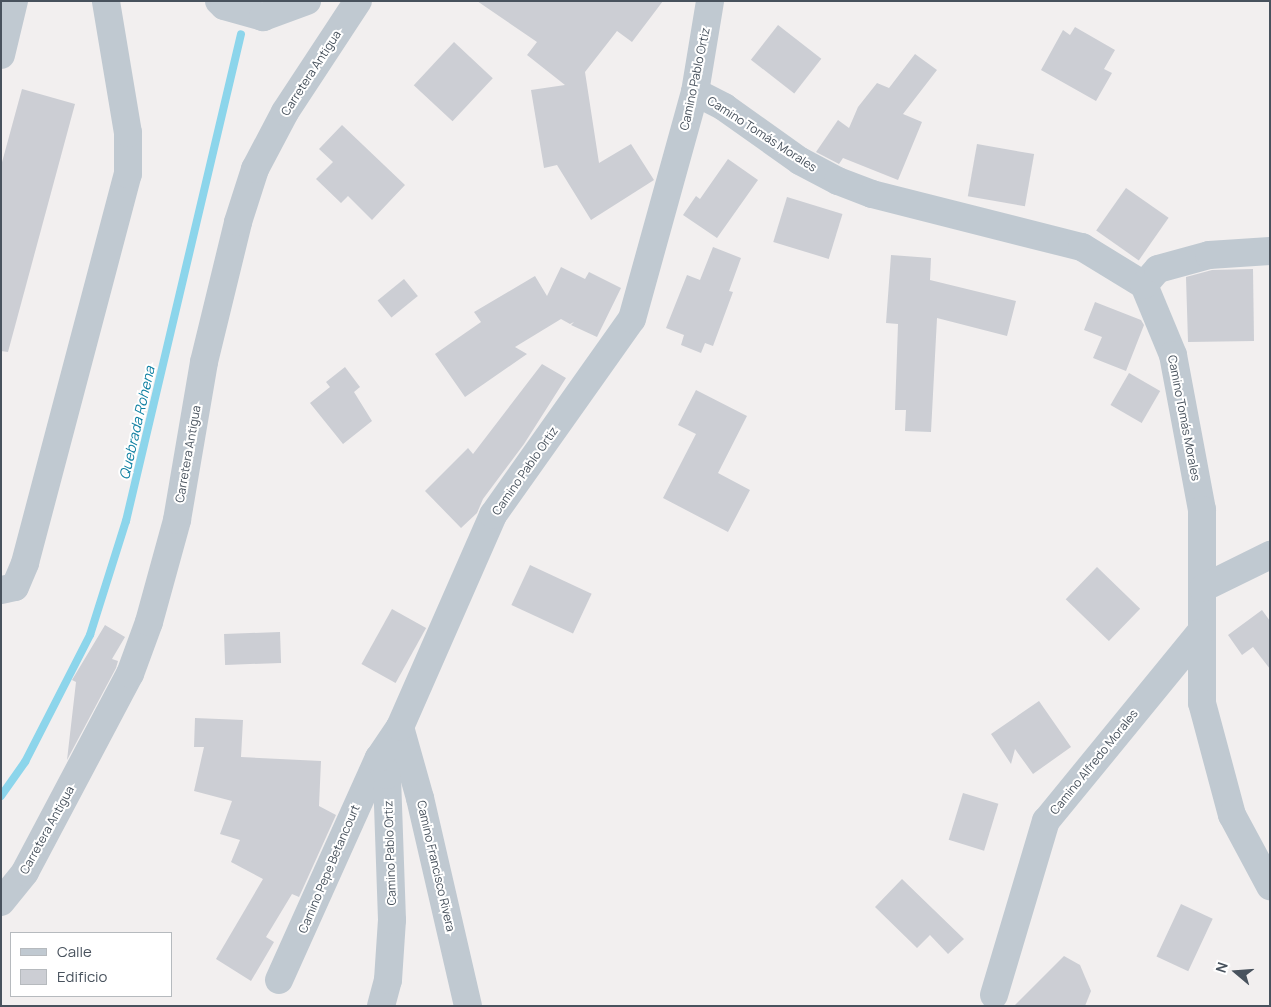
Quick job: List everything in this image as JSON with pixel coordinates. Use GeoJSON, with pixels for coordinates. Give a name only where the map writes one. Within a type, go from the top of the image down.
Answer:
{"type":"FeatureCollection","features":[{"type":"Feature","properties":{"kind":"street"},"geometry":{"type":"LineString","coordinates":[[1,55],[14,1]]}},
{"type":"Feature","properties":{"kind":"street"},"geometry":{"type":"LineString","coordinates":[[1,590],[14,587],[25,563],[128,174],[128,133],[106,1]]}},
{"type":"Feature","properties":{"kind":"street"},"geometry":{"type":"LineString","coordinates":[[219,1],[224,6],[263,17],[307,1]]}},
{"type":"Feature","properties":{"kind":"street","name":"Carretera Antigua"},"geometry":{"type":"LineString","coordinates":[[1,902],[25,872],[130,674],[149,622],[178,520],[204,362],[238,222],[255,169],[285,112],[358,1]]}},
{"type":"Feature","properties":{"kind":"street","name":"Camino Pablo Ortiz"},"geometry":{"type":"LineString","coordinates":[[381,1006],[388,980],[392,920],[387,775],[379,758],[400,727],[493,515],[632,318],[695,92],[710,1]]}},
{"type":"Feature","properties":{"kind":"street","name":"Camino Tomás Morales"},"geometry":{"type":"LineString","coordinates":[[695,92],[724,107],[800,161],[838,181],[872,194],[1082,247],[1144,285],[1173,355],[1202,510],[1203,588],[1200,633],[1202,703],[1232,815],[1270,886]]}},
{"type":"Feature","properties":{"kind":"street"},"geometry":{"type":"LineString","coordinates":[[1144,285],[1158,270],[1209,255],[1270,251]]}},
{"type":"Feature","properties":{"kind":"street"},"geometry":{"type":"LineString","coordinates":[[1203,588],[1270,555]]}},
{"type":"Feature","properties":{"kind":"street","name":"Camino Alfredo Morales"},"geometry":{"type":"LineString","coordinates":[[994,995],[1046,821],[1200,633]]}},
{"type":"Feature","properties":{"kind":"street","name":"Camino Francisco Rivera"},"geometry":{"type":"LineString","coordinates":[[400,727],[420,798],[468,1006]]}},
{"type":"Feature","properties":{"kind":"street","name":"Camino Pepe Betancourt"},"geometry":{"type":"LineString","coordinates":[[279,980],[379,758]]}},
{"type":"Feature","properties":{"kind":"building"},"geometry":{"type":"Polygon","coordinates":[[[477,1],[663,1],[632,42],[617,31],[585,72],[599,163],[631,144],[654,180],[591,220],[557,165],[544,168],[531,90],[565,85],[527,55],[537,42],[477,1]]]}},
{"type":"Feature","properties":{"kind":"building"},"geometry":{"type":"Polygon","coordinates":[[[778,25],[821,59],[794,94],[751,60],[778,25]]]}},
{"type":"Feature","properties":{"kind":"building"},"geometry":{"type":"Polygon","coordinates":[[[1075,27],[1115,50],[1104,69],[1112,73],[1096,101],[1041,70],[1063,30],[1070,35],[1075,27]]]}},
{"type":"Feature","properties":{"kind":"building"},"geometry":{"type":"Polygon","coordinates":[[[454,42],[493,78],[453,121],[414,85],[454,42]]]}},
{"type":"Feature","properties":{"kind":"building"},"geometry":{"type":"Polygon","coordinates":[[[915,54],[937,70],[903,114],[922,122],[898,180],[843,158],[839,164],[816,152],[838,120],[849,128],[858,107],[877,83],[889,88],[915,54]]]}},
{"type":"Feature","properties":{"kind":"building"},"geometry":{"type":"Polygon","coordinates":[[[22,89],[75,104],[8,352],[1,351],[1,166],[22,89]]]}},
{"type":"Feature","properties":{"kind":"building"},"geometry":{"type":"Polygon","coordinates":[[[342,125],[405,185],[372,220],[348,196],[341,203],[316,179],[333,162],[319,149],[342,125]]]}},
{"type":"Feature","properties":{"kind":"building"},"geometry":{"type":"Polygon","coordinates":[[[977,144],[1034,154],[1025,206],[968,196],[977,144]]]}},
{"type":"Feature","properties":{"kind":"building"},"geometry":{"type":"Polygon","coordinates":[[[728,159],[758,180],[717,238],[683,215],[696,196],[700,199],[728,159]]]}},
{"type":"Feature","properties":{"kind":"building"},"geometry":{"type":"Polygon","coordinates":[[[1126,188],[1169,218],[1139,260],[1096,231],[1126,188]]]}},
{"type":"Feature","properties":{"kind":"building"},"geometry":{"type":"Polygon","coordinates":[[[787,197],[842,214],[829,259],[773,242],[787,197]]]}},
{"type":"Feature","properties":{"kind":"building"},"geometry":{"type":"Polygon","coordinates":[[[713,247],[741,258],[729,291],[733,292],[713,346],[705,343],[701,353],[681,345],[684,335],[666,328],[687,275],[700,280],[713,247]]]}},
{"type":"Feature","properties":{"kind":"building"},"geometry":{"type":"Polygon","coordinates":[[[891,255],[931,258],[930,280],[1016,301],[1007,336],[937,318],[931,432],[905,431],[906,410],[895,410],[898,324],[886,323],[891,255]]]}},
{"type":"Feature","properties":{"kind":"building"},"geometry":{"type":"Polygon","coordinates":[[[561,267],[585,279],[589,272],[621,288],[597,337],[571,325],[574,322],[570,324],[561,319],[515,347],[527,354],[465,397],[435,354],[481,322],[474,312],[535,276],[547,296],[561,267]]]}},
{"type":"Feature","properties":{"kind":"building"},"geometry":{"type":"Polygon","coordinates":[[[1253,269],[1254,341],[1188,342],[1186,277],[1212,270],[1253,269]]]}},
{"type":"Feature","properties":{"kind":"building"},"geometry":{"type":"Polygon","coordinates":[[[404,279],[418,296],[391,317],[378,300],[404,279]]]}},
{"type":"Feature","properties":{"kind":"building"},"geometry":{"type":"Polygon","coordinates":[[[1095,302],[1141,320],[1144,325],[1126,371],[1093,358],[1102,337],[1084,330],[1095,302]]]}},
{"type":"Feature","properties":{"kind":"building"},"geometry":{"type":"Polygon","coordinates":[[[542,364],[566,378],[524,444],[483,499],[477,513],[461,528],[425,491],[468,448],[473,454],[542,364]]]}},
{"type":"Feature","properties":{"kind":"building"},"geometry":{"type":"Polygon","coordinates":[[[345,367],[360,387],[354,392],[372,421],[343,444],[310,403],[330,387],[326,382],[345,367]]]}},
{"type":"Feature","properties":{"kind":"building"},"geometry":{"type":"Polygon","coordinates":[[[1129,373],[1160,391],[1142,423],[1110,405],[1129,373]]]}},
{"type":"Feature","properties":{"kind":"building"},"geometry":{"type":"Polygon","coordinates":[[[696,390],[747,416],[718,473],[750,490],[728,532],[663,498],[696,434],[678,425],[696,390]]]}},
{"type":"Feature","properties":{"kind":"building"},"geometry":{"type":"Polygon","coordinates":[[[530,565],[592,594],[573,634],[511,605],[530,565]]]}},
{"type":"Feature","properties":{"kind":"building"},"geometry":{"type":"Polygon","coordinates":[[[1097,567],[1140,609],[1109,641],[1066,599],[1097,567]]]}},
{"type":"Feature","properties":{"kind":"building"},"geometry":{"type":"Polygon","coordinates":[[[392,609],[426,628],[396,683],[361,664],[392,609]]]}},
{"type":"Feature","properties":{"kind":"building"},"geometry":{"type":"Polygon","coordinates":[[[1262,610],[1270,621],[1270,669],[1253,647],[1242,655],[1228,635],[1262,610]]]}},
{"type":"Feature","properties":{"kind":"building"},"geometry":{"type":"Polygon","coordinates":[[[105,625],[125,637],[112,659],[118,661],[116,668],[67,760],[76,682],[72,680],[105,625]]]}},
{"type":"Feature","properties":{"kind":"building"},"geometry":{"type":"Polygon","coordinates":[[[280,632],[281,663],[225,665],[224,634],[280,632]]]}},
{"type":"Feature","properties":{"kind":"building"},"geometry":{"type":"Polygon","coordinates":[[[1039,701],[1071,747],[1033,774],[1015,749],[1011,764],[991,734],[1039,701]]]}},
{"type":"Feature","properties":{"kind":"building"},"geometry":{"type":"Polygon","coordinates":[[[195,718],[243,720],[241,757],[321,761],[319,806],[336,815],[299,897],[292,894],[266,937],[274,942],[251,981],[216,959],[263,879],[231,862],[240,840],[220,834],[232,801],[194,791],[204,747],[194,747],[195,718]]]}},
{"type":"Feature","properties":{"kind":"building"},"geometry":{"type":"Polygon","coordinates":[[[963,793],[998,804],[984,851],[949,840],[963,793]]]}},
{"type":"Feature","properties":{"kind":"building"},"geometry":{"type":"Polygon","coordinates":[[[902,879],[964,939],[948,954],[930,935],[917,948],[875,907],[902,879]]]}},
{"type":"Feature","properties":{"kind":"building"},"geometry":{"type":"Polygon","coordinates":[[[1181,904],[1213,919],[1188,971],[1156,957],[1181,904]]]}},
{"type":"Feature","properties":{"kind":"building"},"geometry":{"type":"Polygon","coordinates":[[[1064,956],[1080,965],[1091,991],[1085,1006],[1014,1006],[1064,956]]]}},
{"type":"Feature","properties":{"kind":"waterway","name":"Quebrada Rohena"},"geometry":{"type":"LineString","coordinates":[[1,796],[25,762],[90,635],[126,521],[241,34]]}}]}
